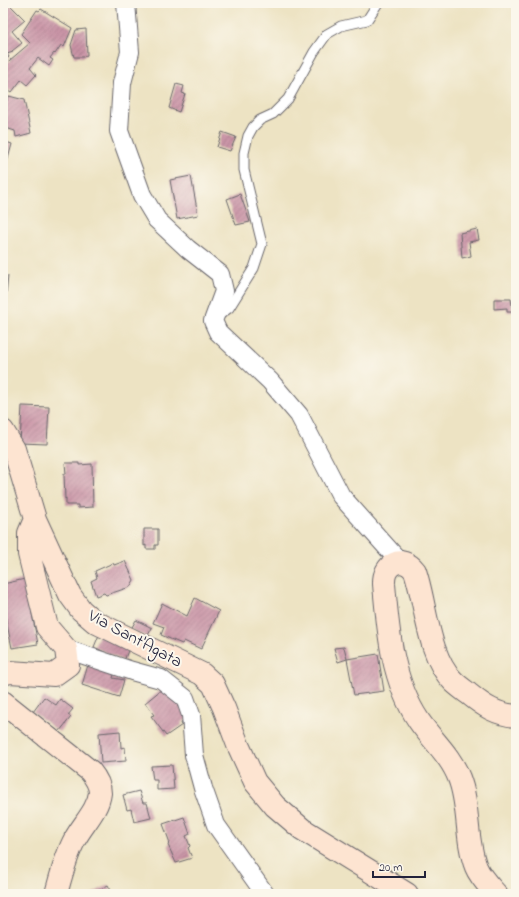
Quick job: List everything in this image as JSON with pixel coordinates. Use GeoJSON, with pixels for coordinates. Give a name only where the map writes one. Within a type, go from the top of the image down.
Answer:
{"type":"FeatureCollection","features":[{"type":"Feature","properties":{"kind":"street"},"geometry":{"type":"LineString","coordinates":[[126,3],[130,52],[122,83],[120,131],[142,195],[157,220],[188,249],[220,274],[224,291],[213,321],[218,332],[270,381],[299,415],[341,496],[400,562]]}},
{"type":"Feature","properties":{"kind":"street","name":"Via Sant'Agata"},"geometry":{"type":"LineString","coordinates":[[3,431],[14,449],[35,519],[70,595],[81,610],[95,622],[202,674],[213,684],[255,782],[275,806],[302,829],[407,894]]}},
{"type":"Feature","properties":{"kind":"street"},"geometry":{"type":"LineString","coordinates":[[3,674],[10,672],[54,674],[68,665],[66,650],[46,627],[29,554],[29,533],[35,519]]}},
{"type":"Feature","properties":{"kind":"street"},"geometry":{"type":"LineString","coordinates":[[496,894],[484,881],[476,868],[470,846],[460,778],[453,765],[419,720],[407,699],[398,676],[391,645],[384,578],[385,572],[389,567],[400,562],[411,566],[415,571],[434,647],[444,669],[452,680],[491,710],[503,715],[516,716]]}},
{"type":"Feature","properties":{"kind":"street","name":"Via Sant'Agata"},"geometry":{"type":"LineString","coordinates":[[66,650],[161,679],[185,698],[191,715],[194,755],[203,788],[216,825],[265,894]]}},
{"type":"Feature","properties":{"kind":"street"},"geometry":{"type":"LineString","coordinates":[[3,702],[90,771],[97,781],[100,792],[97,804],[75,840],[61,876],[56,894]]}},
{"type":"Feature","properties":{"kind":"lane"},"geometry":{"type":"LineString","coordinates":[[213,321],[229,308],[254,268],[262,244],[244,170],[244,153],[248,136],[253,126],[260,120],[273,114],[288,99],[314,52],[327,34],[341,26],[367,20],[378,3]]}},
{"type":"Feature","properties":{"kind":"building"},"geometry":{"type":"Polygon","coordinates":[[[3,3],[8,3],[25,20],[12,31],[22,43],[12,51],[13,52],[7,54],[9,57],[3,62],[3,35],[5,34],[3,32],[3,3]]]}},
{"type":"Feature","properties":{"kind":"building"},"geometry":{"type":"Polygon","coordinates":[[[41,9],[72,28],[64,47],[61,45],[55,54],[54,53],[50,58],[53,60],[49,66],[38,58],[30,68],[36,75],[27,85],[21,80],[12,92],[3,86],[3,66],[30,43],[21,34],[37,10],[39,11],[41,9]]]}},
{"type":"Feature","properties":{"kind":"building"},"geometry":{"type":"Polygon","coordinates":[[[86,29],[87,55],[83,57],[74,57],[71,45],[76,30],[86,29]]]}},
{"type":"Feature","properties":{"kind":"building"},"geometry":{"type":"Polygon","coordinates":[[[176,84],[184,86],[182,93],[185,94],[179,112],[169,108],[176,84]]]}},
{"type":"Feature","properties":{"kind":"building"},"geometry":{"type":"Polygon","coordinates":[[[9,96],[24,100],[31,133],[16,137],[15,131],[3,127],[3,109],[9,96]]]}},
{"type":"Feature","properties":{"kind":"building"},"geometry":{"type":"Polygon","coordinates":[[[222,132],[236,137],[230,151],[217,147],[222,132]]]}},
{"type":"Feature","properties":{"kind":"building"},"geometry":{"type":"Polygon","coordinates":[[[3,141],[12,144],[5,170],[3,170],[3,141]]]}},
{"type":"Feature","properties":{"kind":"building"},"geometry":{"type":"Polygon","coordinates":[[[191,176],[198,215],[177,219],[170,180],[191,176]]]}},
{"type":"Feature","properties":{"kind":"building"},"geometry":{"type":"Polygon","coordinates":[[[240,194],[250,222],[236,225],[227,199],[240,194]]]}},
{"type":"Feature","properties":{"kind":"building"},"geometry":{"type":"Polygon","coordinates":[[[477,229],[479,240],[469,242],[471,256],[462,258],[460,233],[477,229]]]}},
{"type":"Feature","properties":{"kind":"building"},"geometry":{"type":"Polygon","coordinates":[[[3,276],[8,276],[5,306],[3,305],[3,276]]]}},
{"type":"Feature","properties":{"kind":"building"},"geometry":{"type":"Polygon","coordinates":[[[494,299],[511,299],[513,312],[507,312],[507,308],[494,309],[494,299]]]}},
{"type":"Feature","properties":{"kind":"building"},"geometry":{"type":"Polygon","coordinates":[[[22,406],[49,407],[47,444],[20,443],[22,406]]]}},
{"type":"Feature","properties":{"kind":"building"},"geometry":{"type":"Polygon","coordinates":[[[65,463],[79,463],[79,465],[92,464],[93,507],[78,508],[78,505],[66,505],[64,474],[66,474],[65,463]]]}},
{"type":"Feature","properties":{"kind":"building"},"geometry":{"type":"Polygon","coordinates":[[[144,529],[158,529],[158,545],[155,545],[155,549],[146,549],[146,545],[144,546],[144,529]]]}},
{"type":"Feature","properties":{"kind":"building"},"geometry":{"type":"Polygon","coordinates":[[[125,561],[134,580],[130,587],[106,595],[104,593],[96,596],[91,581],[97,578],[95,571],[113,563],[114,565],[125,561]]]}},
{"type":"Feature","properties":{"kind":"building"},"geometry":{"type":"Polygon","coordinates":[[[25,579],[38,644],[12,648],[3,605],[3,584],[25,579]]]}},
{"type":"Feature","properties":{"kind":"building"},"geometry":{"type":"Polygon","coordinates":[[[195,598],[219,611],[201,649],[184,641],[182,644],[161,635],[164,627],[153,623],[162,603],[187,616],[195,598]]]}},
{"type":"Feature","properties":{"kind":"building"},"geometry":{"type":"Polygon","coordinates":[[[136,620],[152,628],[147,637],[131,629],[136,620]]]}},
{"type":"Feature","properties":{"kind":"building"},"geometry":{"type":"Polygon","coordinates":[[[99,635],[129,648],[124,661],[94,647],[99,635]]]}},
{"type":"Feature","properties":{"kind":"building"},"geometry":{"type":"Polygon","coordinates":[[[344,647],[347,659],[338,662],[334,648],[344,647]]]}},
{"type":"Feature","properties":{"kind":"building"},"geometry":{"type":"Polygon","coordinates":[[[378,654],[384,691],[354,695],[347,659],[378,654]]]}},
{"type":"Feature","properties":{"kind":"building"},"geometry":{"type":"Polygon","coordinates":[[[88,665],[114,674],[113,678],[124,680],[119,697],[82,685],[88,665]]]}},
{"type":"Feature","properties":{"kind":"building"},"geometry":{"type":"Polygon","coordinates":[[[162,689],[184,708],[189,718],[166,736],[151,716],[154,715],[145,703],[162,689]]]}},
{"type":"Feature","properties":{"kind":"building"},"geometry":{"type":"Polygon","coordinates":[[[44,697],[56,705],[60,699],[73,709],[68,715],[71,717],[59,732],[33,712],[44,697]]]}},
{"type":"Feature","properties":{"kind":"building"},"geometry":{"type":"Polygon","coordinates":[[[120,731],[121,748],[125,747],[126,761],[101,763],[99,733],[120,731]]]}},
{"type":"Feature","properties":{"kind":"building"},"geometry":{"type":"Polygon","coordinates":[[[172,765],[174,789],[157,790],[157,780],[153,780],[151,766],[172,765]]]}},
{"type":"Feature","properties":{"kind":"building"},"geometry":{"type":"Polygon","coordinates":[[[139,791],[143,803],[147,803],[151,818],[134,822],[131,809],[127,810],[123,795],[139,791]]]}},
{"type":"Feature","properties":{"kind":"building"},"geometry":{"type":"Polygon","coordinates":[[[184,817],[190,834],[186,836],[190,846],[188,848],[192,858],[176,863],[168,845],[170,843],[163,824],[184,817]]]}},
{"type":"Feature","properties":{"kind":"building"},"geometry":{"type":"Polygon","coordinates":[[[108,885],[113,894],[92,894],[108,885]]]}}]}
